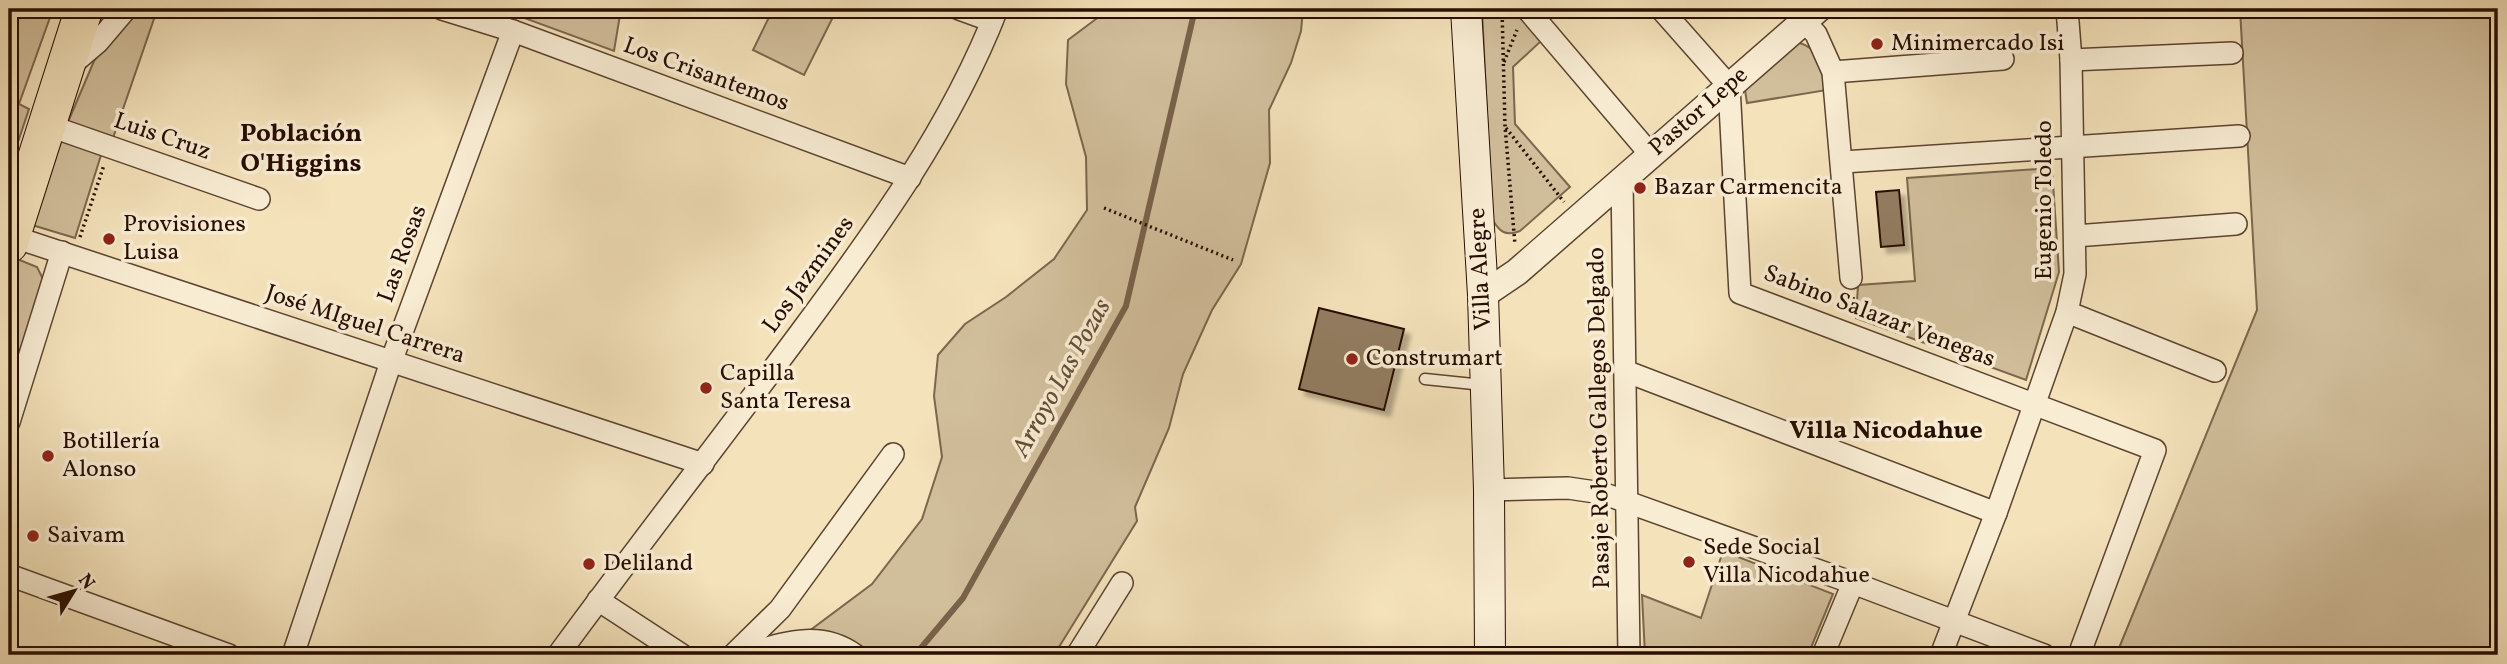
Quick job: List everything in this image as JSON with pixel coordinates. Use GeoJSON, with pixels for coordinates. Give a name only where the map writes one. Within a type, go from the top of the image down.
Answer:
{"type":"FeatureCollection","features":[{"type":"Feature","properties":{"kind":"highway"},"geometry":{"type":"LineString","coordinates":[[10,240],[84,9]]}},
{"type":"Feature","properties":{"kind":"main road","name":"Villa Alegre"},"geometry":{"type":"LineString","coordinates":[[1466,9],[1483,295],[1489,490],[1490,655]]}},
{"type":"Feature","properties":{"kind":"street"},"geometry":{"type":"LineString","coordinates":[[64,71],[97,42],[126,9]]}},
{"type":"Feature","properties":{"kind":"street","name":"Los Crisantemos"},"geometry":{"type":"LineString","coordinates":[[442,9],[513,31],[911,178]]}},
{"type":"Feature","properties":{"kind":"street"},"geometry":{"type":"LineString","coordinates":[[959,9],[994,15]]}},
{"type":"Feature","properties":{"kind":"street"},"geometry":{"type":"LineString","coordinates":[[1661,9],[1729,86]]}},
{"type":"Feature","properties":{"kind":"street","name":"Eugenio Toledo"},"geometry":{"type":"LineString","coordinates":[[1941,655],[1996,513],[2067,312],[2075,274],[2067,9]]}},
{"type":"Feature","properties":{"kind":"street"},"geometry":{"type":"LineString","coordinates":[[1804,13],[1833,72],[1852,278]]}},
{"type":"Feature","properties":{"kind":"street","name":"Pastor Lepe"},"geometry":{"type":"LineString","coordinates":[[1483,295],[1517,272],[1651,155],[1729,86],[1804,13]]}},
{"type":"Feature","properties":{"kind":"street"},"geometry":{"type":"LineString","coordinates":[[1524,14],[1651,155]]}},
{"type":"Feature","properties":{"kind":"street","name":"Los Jazmines"},"geometry":{"type":"LineString","coordinates":[[558,655],[852,263],[911,178],[971,67],[994,15]]}},
{"type":"Feature","properties":{"kind":"street","name":"Las Rosas"},"geometry":{"type":"LineString","coordinates":[[293,655],[391,362],[513,31]]}},
{"type":"Feature","properties":{"kind":"street"},"geometry":{"type":"LineString","coordinates":[[2070,61],[2232,53]]}},
{"type":"Feature","properties":{"kind":"street"},"geometry":{"type":"LineString","coordinates":[[1833,72],[2003,60]]}},
{"type":"Feature","properties":{"kind":"street","name":"Sabino Salazar Venegas"},"geometry":{"type":"LineString","coordinates":[[1729,86],[1740,293],[2155,450],[2079,655]]}},
{"type":"Feature","properties":{"kind":"street","name":"Luis Cruz"},"geometry":{"type":"LineString","coordinates":[[47,125],[259,199]]}},
{"type":"Feature","properties":{"kind":"street"},"geometry":{"type":"LineString","coordinates":[[1843,162],[2239,136]]}},
{"type":"Feature","properties":{"kind":"street","name":"Pasaje Roberto Gallegos Delgado"},"geometry":{"type":"LineString","coordinates":[[1622,180],[1629,655]]}},
{"type":"Feature","properties":{"kind":"street"},"geometry":{"type":"LineString","coordinates":[[2075,236],[2236,223]]}},
{"type":"Feature","properties":{"kind":"street","name":"José MIguel Carrera"},"geometry":{"type":"LineString","coordinates":[[10,240],[67,254],[703,464]]}},
{"type":"Feature","properties":{"kind":"street"},"geometry":{"type":"LineString","coordinates":[[9,422],[67,254]]}},
{"type":"Feature","properties":{"kind":"street"},"geometry":{"type":"LineString","coordinates":[[2067,312],[2215,371]]}},
{"type":"Feature","properties":{"kind":"street"},"geometry":{"type":"LineString","coordinates":[[1625,371],[1996,513]]}},
{"type":"Feature","properties":{"kind":"street"},"geometry":{"type":"LineString","coordinates":[[733,655],[780,609],[893,454]]}},
{"type":"Feature","properties":{"kind":"street"},"geometry":{"type":"LineString","coordinates":[[1489,490],[1568,488],[1602,493],[2044,655]]}},
{"type":"Feature","properties":{"kind":"street"},"geometry":{"type":"LineString","coordinates":[[9,575],[229,655]]}},
{"type":"Feature","properties":{"kind":"street"},"geometry":{"type":"LineString","coordinates":[[1080,654],[1122,583]]}},
{"type":"Feature","properties":{"kind":"street"},"geometry":{"type":"LineString","coordinates":[[1823,655],[1853,583]]}},
{"type":"Feature","properties":{"kind":"street"},"geometry":{"type":"LineString","coordinates":[[598,600],[682,655]]}},
{"type":"Feature","properties":{"kind":"street"},"geometry":{"type":"LineString","coordinates":[[744,655],[784,643],[814,639],[851,652]]}},
{"type":"Feature","properties":{"kind":"lane"},"geometry":{"type":"LineString","coordinates":[[1425,379],[1486,385]]}},
{"type":"Feature","properties":{"kind":"path"},"geometry":{"type":"LineString","coordinates":[[1502,9],[1505,126],[1517,272]]}},
{"type":"Feature","properties":{"kind":"path"},"geometry":{"type":"LineString","coordinates":[[1504,64],[1524,14]]}},
{"type":"Feature","properties":{"kind":"path"},"geometry":{"type":"LineString","coordinates":[[1505,126],[1578,219]]}},
{"type":"Feature","properties":{"kind":"path"},"geometry":{"type":"LineString","coordinates":[[67,254],[111,147]]}},
{"type":"Feature","properties":{"kind":"path"},"geometry":{"type":"LineString","coordinates":[[1104,208],[1233,260]]}},
{"type":"Feature","properties":{"kind":"path"},"geometry":{"type":"LineString","coordinates":[[1852,278],[1856,337]]}},
{"type":"Feature","properties":{"kind":"shaded area"},"geometry":{"type":"Polygon","coordinates":[[[9,9],[53,9],[19,104],[29,109],[9,169],[9,9]]]}},
{"type":"Feature","properties":{"kind":"shaded area"},"geometry":{"type":"Polygon","coordinates":[[[135,9],[156,13],[113,138],[68,122],[94,61],[135,9]]]}},
{"type":"Feature","properties":{"kind":"shaded area"},"geometry":{"type":"Polygon","coordinates":[[[500,9],[621,9],[614,51],[500,9]]]}},
{"type":"Feature","properties":{"kind":"shaded area"},"geometry":{"type":"Polygon","coordinates":[[[773,9],[837,9],[804,75],[753,50],[773,9]]]}},
{"type":"Feature","properties":{"kind":"shaded area"},"geometry":{"type":"Polygon","coordinates":[[[1105,9],[1303,9],[1301,31],[1291,63],[1269,110],[1270,163],[1241,264],[1212,310],[1183,374],[1169,428],[1135,507],[1137,521],[1054,655],[777,655],[872,584],[922,519],[942,457],[934,396],[938,355],[965,324],[1006,297],[1054,259],[1087,210],[1086,157],[1066,84],[1068,40],[1104,13],[1105,9]]]}},
{"type":"Feature","properties":{"kind":"shaded area"},"geometry":{"type":"Polygon","coordinates":[[[1482,9],[1514,9],[1541,41],[1513,67],[1515,124],[1570,187],[1520,231],[1510,233],[1500,230],[1492,219],[1482,9]]]}},
{"type":"Feature","properties":{"kind":"shaded area"},"geometry":{"type":"Polygon","coordinates":[[[2240,9],[2498,9],[2498,655],[2137,655],[2119,648],[2257,310],[2240,9]]]}},
{"type":"Feature","properties":{"kind":"shaded area"},"geometry":{"type":"Polygon","coordinates":[[[1797,42],[1812,49],[1821,60],[1827,90],[1747,103],[1745,90],[1797,42]]]}},
{"type":"Feature","properties":{"kind":"shaded area"},"geometry":{"type":"Polygon","coordinates":[[[59,138],[102,152],[75,238],[32,225],[59,138]]]}},
{"type":"Feature","properties":{"kind":"shaded area"},"geometry":{"type":"Polygon","coordinates":[[[2052,168],[2059,272],[2026,380],[1856,318],[1858,285],[1915,281],[1907,178],[2052,168]]]}},
{"type":"Feature","properties":{"kind":"shaded area"},"geometry":{"type":"Polygon","coordinates":[[[17,259],[37,267],[45,283],[9,397],[9,286],[17,259]]]}},
{"type":"Feature","properties":{"kind":"shaded area"},"geometry":{"type":"Polygon","coordinates":[[[1723,551],[1833,594],[1808,655],[1645,655],[1642,595],[1701,618],[1723,551]]]}},
{"type":"Feature","properties":{"kind":"building"},"geometry":{"type":"Polygon","coordinates":[[[1899,190],[1904,245],[1881,247],[1876,192],[1899,190]]]}},
{"type":"Feature","properties":{"kind":"building","name":"Construmart"},"geometry":{"type":"Polygon","coordinates":[[[1319,308],[1404,329],[1384,410],[1299,389],[1319,308]]]}},
{"type":"Feature","properties":{"kind":"waterway","name":"Arroyo Las Pozas"},"geometry":{"type":"LineString","coordinates":[[915,655],[963,598],[1126,306],[1195,9]]}},
{"type":"Feature","properties":{"kind":"place","name":"Minimercado Isi"},"geometry":{"type":"Point","coordinates":[1877,44]}},
{"type":"Feature","properties":{"kind":"place","name":"Bazar Carmencita"},"geometry":{"type":"Point","coordinates":[1640,188]}},
{"type":"Feature","properties":{"kind":"place","name":"Provisiones Luisa"},"geometry":{"type":"Point","coordinates":[109,239]}},
{"type":"Feature","properties":{"kind":"place","name":"Construmart"},"geometry":{"type":"Point","coordinates":[1352,359]}},
{"type":"Feature","properties":{"kind":"place","name":"Capilla Santa Teresa"},"geometry":{"type":"Point","coordinates":[706,388]}},
{"type":"Feature","properties":{"kind":"place","name":"Botillería Alonso"},"geometry":{"type":"Point","coordinates":[48,456]}},
{"type":"Feature","properties":{"kind":"place","name":"Saivam"},"geometry":{"type":"Point","coordinates":[33,536]}},
{"type":"Feature","properties":{"kind":"place","name":"Sede Social Villa Nicodahue"},"geometry":{"type":"Point","coordinates":[1689,562]}},
{"type":"Feature","properties":{"kind":"place","name":"Deliland"},"geometry":{"type":"Point","coordinates":[589,564]}},
{"type":"Feature","properties":{"kind":"district","name":"Población O'Higgins"},"geometry":{"type":"Point","coordinates":[301,149]}},
{"type":"Feature","properties":{"kind":"district","name":"Villa Nicodahue"},"geometry":{"type":"Point","coordinates":[1886,431]}}]}
